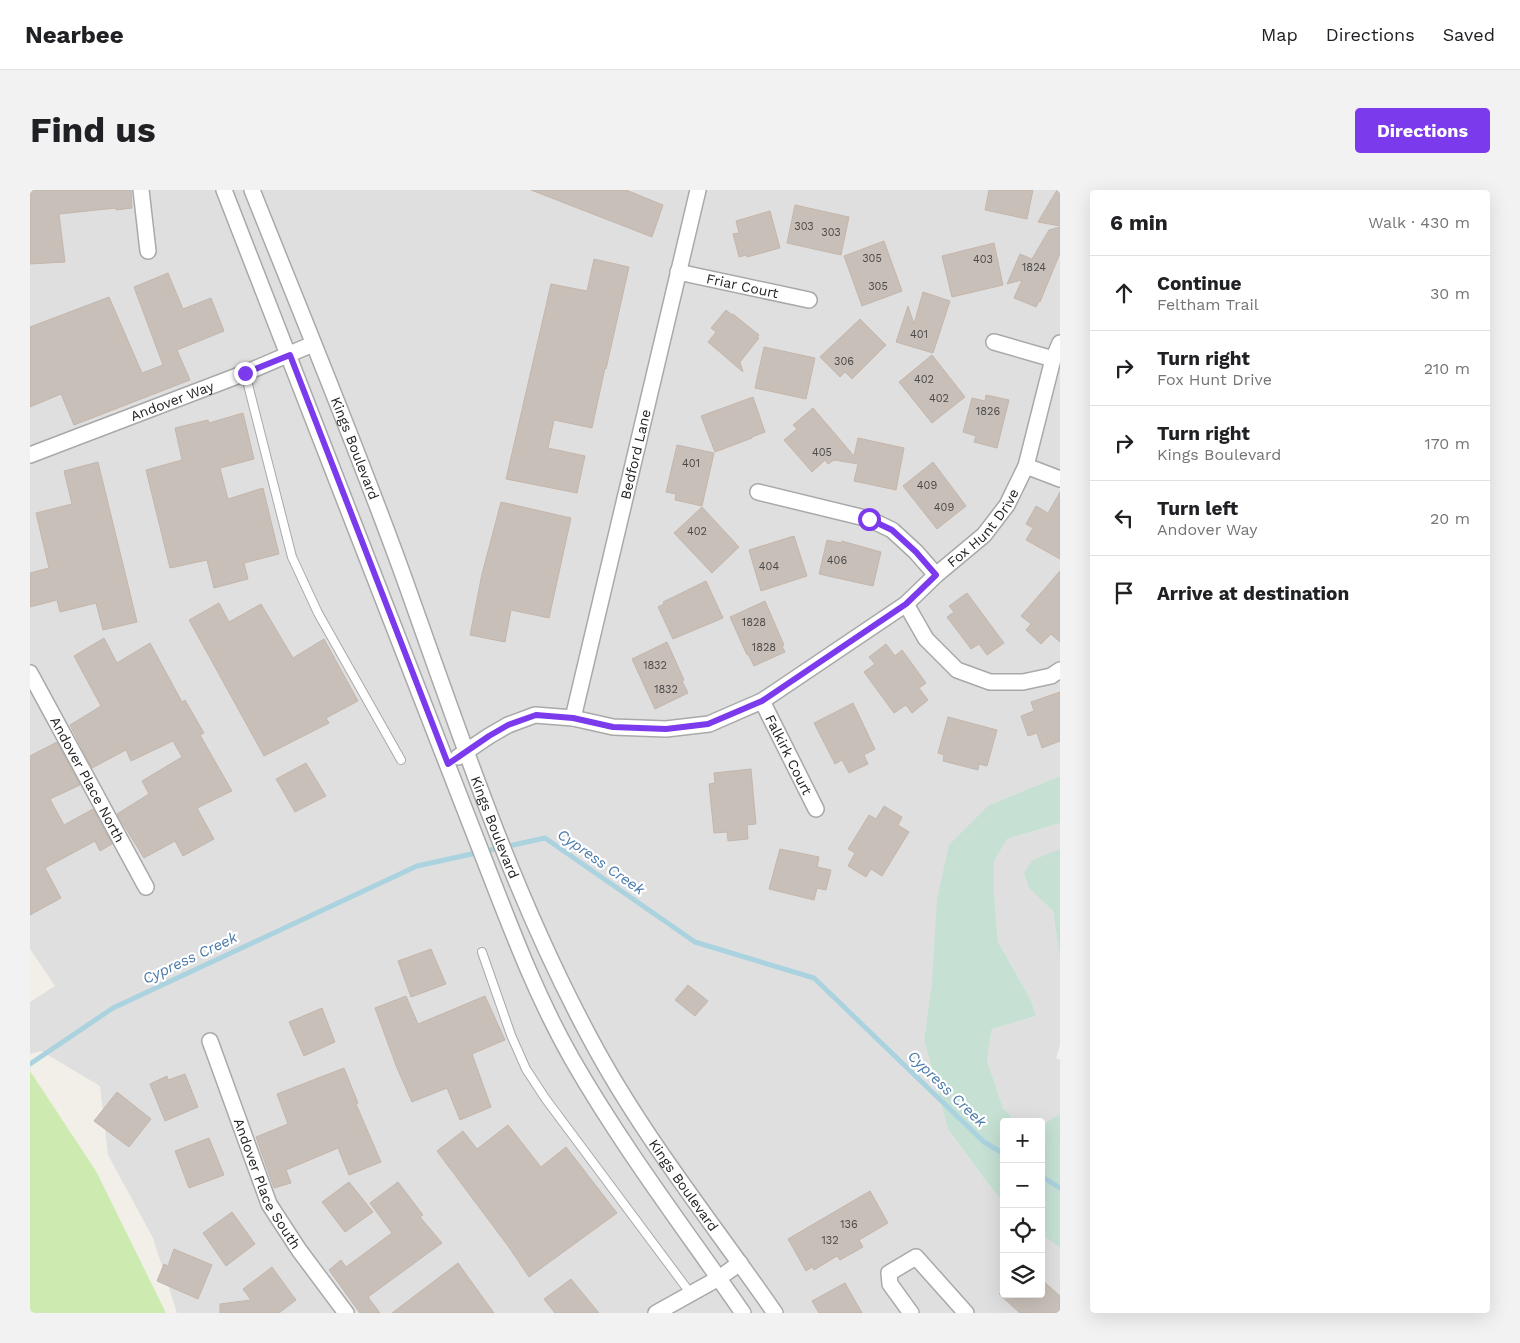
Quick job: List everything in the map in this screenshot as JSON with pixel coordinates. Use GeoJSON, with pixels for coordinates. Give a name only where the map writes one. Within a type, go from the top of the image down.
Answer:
{"type":"FeatureCollection","features":[{"type":"Feature","properties":{"kind":"street"},"geometry":{"type":"LineString","coordinates":[[141,190],[148,251]]}},
{"type":"Feature","properties":{"kind":"street","name":"Kings Boulevard"},"geometry":{"type":"LineString","coordinates":[[224,190],[290,355],[531,977],[555,1028],[615,1130],[743,1313]]}},
{"type":"Feature","properties":{"kind":"street","name":"Kings Boulevard"},"geometry":{"type":"LineString","coordinates":[[252,190],[401,570],[478,787],[512,872],[567,993],[618,1090],[775,1313]]}},
{"type":"Feature","properties":{"kind":"street","name":"Bedford Lane"},"geometry":{"type":"LineString","coordinates":[[573,718],[698,190]]}},
{"type":"Feature","properties":{"kind":"street","name":"Friar Court"},"geometry":{"type":"LineString","coordinates":[[678,272],[809,300]]}},
{"type":"Feature","properties":{"kind":"street"},"geometry":{"type":"LineString","coordinates":[[994,342],[1054,359]]}},
{"type":"Feature","properties":{"kind":"street"},"geometry":{"type":"LineString","coordinates":[[1060,343],[1054,359],[1026,466],[1060,479]]}},
{"type":"Feature","properties":{"kind":"street","name":"Andover Way"},"geometry":{"type":"LineString","coordinates":[[30,455],[245,373],[313,344]]}},
{"type":"Feature","properties":{"kind":"street","name":"Fox Hunt Drive"},"geometry":{"type":"LineString","coordinates":[[448,764],[508,725],[536,715],[573,718],[613,727],[666,729],[708,724],[762,701],[906,604],[936,575],[984,536],[1007,505],[1026,466]]}},
{"type":"Feature","properties":{"kind":"street"},"geometry":{"type":"LineString","coordinates":[[758,492],[869,519],[892,530],[916,552],[936,575]]}},
{"type":"Feature","properties":{"kind":"street"},"geometry":{"type":"LineString","coordinates":[[906,604],[926,639],[957,670],[990,682],[1023,682],[1051,676],[1060,670]]}},
{"type":"Feature","properties":{"kind":"street","name":"Andover Place North"},"geometry":{"type":"LineString","coordinates":[[30,673],[146,887]]}},
{"type":"Feature","properties":{"kind":"street","name":"Falkirk Court"},"geometry":{"type":"LineString","coordinates":[[762,701],[816,809]]}},
{"type":"Feature","properties":{"kind":"street","name":"Andover Place South"},"geometry":{"type":"LineString","coordinates":[[210,1041],[269,1204],[299,1250],[346,1313]]}},
{"type":"Feature","properties":{"kind":"street"},"geometry":{"type":"LineString","coordinates":[[911,1313],[890,1284],[888,1273],[916,1257],[966,1313]]}},
{"type":"Feature","properties":{"kind":"street"},"geometry":{"type":"LineString","coordinates":[[656,1313],[719,1278],[740,1263]]}},
{"type":"Feature","properties":{"kind":"lane"},"geometry":{"type":"LineString","coordinates":[[245,373],[292,557],[318,613],[401,760]]}},
{"type":"Feature","properties":{"kind":"lane"},"geometry":{"type":"LineString","coordinates":[[482,952],[511,1035],[526,1069],[545,1098],[691,1294]]}},
{"type":"Feature","properties":{"kind":"shaded area"},"geometry":{"type":"Polygon","coordinates":[[[30,190],[1060,190],[1060,776],[989,805],[932,981],[924,1040],[948,1129],[1000,1200],[1000,1298],[1045,1298],[1045,1237],[1060,1248],[1060,1313],[177,1313],[153,1238],[108,1155],[100,1086],[41,1051],[30,1054],[30,1002],[55,986],[30,949],[30,190]]]}},
{"type":"Feature","properties":{"kind":"shaded area"},"geometry":{"type":"Polygon","coordinates":[[[1060,823],[1060,849],[1029,888],[1053,911],[1060,959],[1060,1045],[1056,1058],[1060,1060],[1060,1114],[1045,1123],[1045,1118],[1013,1118],[1003,1108],[987,1060],[992,1029],[1036,1016],[1031,1000],[998,942],[994,891],[994,860],[1007,839],[1060,823]]]}},
{"type":"Feature","properties":{"kind":"green space"},"geometry":{"type":"Polygon","coordinates":[[[1060,776],[1060,823],[1007,839],[994,861],[998,942],[1031,1000],[1036,1016],[992,1029],[987,1060],[1003,1108],[1013,1118],[1000,1118],[1000,1200],[948,1129],[924,1040],[932,981],[937,899],[949,845],[989,805],[1060,776]]]}},
{"type":"Feature","properties":{"kind":"green space"},"geometry":{"type":"Polygon","coordinates":[[[1060,849],[1060,959],[1053,911],[1029,888],[1024,873],[1033,860],[1060,849]]]}},
{"type":"Feature","properties":{"kind":"green space"},"geometry":{"type":"Polygon","coordinates":[[[30,1071],[96,1171],[166,1313],[30,1313],[30,1071]]]}},
{"type":"Feature","properties":{"kind":"green space"},"geometry":{"type":"Polygon","coordinates":[[[1060,1114],[1060,1248],[1045,1237],[1045,1123],[1060,1114]]]}},
{"type":"Feature","properties":{"kind":"building"},"geometry":{"type":"Polygon","coordinates":[[[30,190],[131,190],[132,208],[59,214],[65,262],[30,264],[30,190]]]}},
{"type":"Feature","properties":{"kind":"building"},"geometry":{"type":"Polygon","coordinates":[[[531,190],[626,190],[663,205],[652,237],[531,190]]]}},
{"type":"Feature","properties":{"kind":"building"},"geometry":{"type":"Polygon","coordinates":[[[989,190],[1033,190],[1027,219],[985,210],[989,190]]]}},
{"type":"Feature","properties":{"kind":"building"},"geometry":{"type":"Polygon","coordinates":[[[1057,190],[1060,190],[1060,226],[1038,222],[1057,190]]]}},
{"type":"Feature","properties":{"kind":"building"},"geometry":{"type":"Polygon","coordinates":[[[795,205],[849,217],[841,255],[787,243],[795,205]]]}},
{"type":"Feature","properties":{"kind":"building"},"geometry":{"type":"Polygon","coordinates":[[[770,211],[780,248],[747,257],[746,255],[739,257],[733,234],[739,233],[736,221],[770,211]]]}},
{"type":"Feature","properties":{"kind":"building"},"geometry":{"type":"Polygon","coordinates":[[[1060,227],[1060,253],[1040,302],[1036,307],[1014,298],[1022,280],[1007,284],[1020,254],[1032,259],[1049,230],[1060,227]]]}},
{"type":"Feature","properties":{"kind":"building"},"geometry":{"type":"Polygon","coordinates":[[[884,241],[902,291],[862,306],[844,256],[884,241]]]}},
{"type":"Feature","properties":{"kind":"building"},"geometry":{"type":"Polygon","coordinates":[[[994,243],[1003,285],[952,297],[942,256],[994,243]]]}},
{"type":"Feature","properties":{"kind":"building"},"geometry":{"type":"Polygon","coordinates":[[[594,259],[629,267],[592,428],[554,420],[548,448],[585,456],[577,493],[506,479],[551,284],[587,291],[594,259]]]}},
{"type":"Feature","properties":{"kind":"building"},"geometry":{"type":"Polygon","coordinates":[[[168,273],[183,309],[211,298],[224,331],[177,350],[190,380],[74,425],[61,394],[30,407],[30,327],[109,297],[142,373],[163,365],[134,287],[168,273]]]}},
{"type":"Feature","properties":{"kind":"building"},"geometry":{"type":"Polygon","coordinates":[[[923,292],[950,301],[933,353],[896,342],[908,306],[914,324],[923,292]]]}},
{"type":"Feature","properties":{"kind":"building"},"geometry":{"type":"Polygon","coordinates":[[[726,310],[759,335],[757,337],[759,338],[740,362],[743,372],[708,342],[716,332],[711,328],[726,310]]]}},
{"type":"Feature","properties":{"kind":"building"},"geometry":{"type":"Polygon","coordinates":[[[860,319],[886,345],[852,379],[845,372],[840,377],[820,357],[860,319]]]}},
{"type":"Feature","properties":{"kind":"building"},"geometry":{"type":"Polygon","coordinates":[[[764,347],[815,358],[806,399],[755,388],[764,347]]]}},
{"type":"Feature","properties":{"kind":"building"},"geometry":{"type":"Polygon","coordinates":[[[932,355],[965,397],[932,423],[899,382],[932,355]]]}},
{"type":"Feature","properties":{"kind":"building"},"geometry":{"type":"Polygon","coordinates":[[[986,395],[1009,400],[997,448],[974,442],[976,436],[963,432],[972,398],[985,401],[986,395]]]}},
{"type":"Feature","properties":{"kind":"building"},"geometry":{"type":"Polygon","coordinates":[[[753,397],[765,432],[715,452],[701,416],[753,397]]]}},
{"type":"Feature","properties":{"kind":"building"},"geometry":{"type":"Polygon","coordinates":[[[813,408],[854,456],[858,438],[904,448],[896,490],[854,481],[858,464],[834,460],[828,464],[825,460],[812,472],[784,440],[797,429],[793,425],[813,408]]]}},
{"type":"Feature","properties":{"kind":"building"},"geometry":{"type":"Polygon","coordinates":[[[243,413],[254,459],[220,468],[228,499],[263,488],[279,554],[244,563],[248,579],[214,588],[207,560],[170,568],[146,470],[182,460],[175,428],[208,420],[209,423],[243,413]]]}},
{"type":"Feature","properties":{"kind":"building"},"geometry":{"type":"Polygon","coordinates":[[[677,445],[714,453],[702,506],[675,500],[676,494],[666,492],[677,445]]]}},
{"type":"Feature","properties":{"kind":"building"},"geometry":{"type":"Polygon","coordinates":[[[98,462],[137,622],[103,630],[96,603],[60,612],[57,600],[30,607],[30,573],[49,568],[36,513],[72,504],[64,471],[98,462]]]}},
{"type":"Feature","properties":{"kind":"building"},"geometry":{"type":"Polygon","coordinates":[[[933,462],[966,506],[937,529],[903,486],[933,462]]]}},
{"type":"Feature","properties":{"kind":"building"},"geometry":{"type":"Polygon","coordinates":[[[1060,492],[1060,559],[1026,540],[1033,528],[1026,524],[1036,506],[1048,513],[1060,492]]]}},
{"type":"Feature","properties":{"kind":"building"},"geometry":{"type":"Polygon","coordinates":[[[501,502],[571,518],[549,618],[511,610],[505,642],[470,635],[482,574],[501,502]]]}},
{"type":"Feature","properties":{"kind":"building"},"geometry":{"type":"Polygon","coordinates":[[[702,507],[739,547],[712,573],[674,533],[702,507]]]}},
{"type":"Feature","properties":{"kind":"building"},"geometry":{"type":"Polygon","coordinates":[[[794,536],[807,576],[761,591],[749,550],[794,536]]]}},
{"type":"Feature","properties":{"kind":"building"},"geometry":{"type":"Polygon","coordinates":[[[827,540],[841,543],[842,541],[881,552],[873,586],[819,574],[827,540]]]}},
{"type":"Feature","properties":{"kind":"building"},"geometry":{"type":"Polygon","coordinates":[[[1060,571],[1060,642],[1051,634],[1041,644],[1026,630],[1031,624],[1021,616],[1060,571]]]}},
{"type":"Feature","properties":{"kind":"building"},"geometry":{"type":"Polygon","coordinates":[[[706,581],[723,618],[673,639],[658,607],[664,604],[663,602],[706,581]]]}},
{"type":"Feature","properties":{"kind":"building"},"geometry":{"type":"Polygon","coordinates":[[[967,593],[1004,643],[987,655],[979,644],[971,649],[947,617],[954,612],[949,606],[967,593]]]}},
{"type":"Feature","properties":{"kind":"building"},"geometry":{"type":"Polygon","coordinates":[[[765,601],[784,645],[782,646],[785,652],[754,666],[730,617],[765,601]]]}},
{"type":"Feature","properties":{"kind":"building"},"geometry":{"type":"Polygon","coordinates":[[[219,603],[229,622],[261,604],[293,658],[324,639],[358,701],[326,718],[329,723],[264,756],[189,620],[219,603]]]}},
{"type":"Feature","properties":{"kind":"building"},"geometry":{"type":"Polygon","coordinates":[[[104,638],[117,663],[150,643],[182,702],[185,700],[204,733],[200,735],[232,791],[197,808],[214,839],[183,856],[175,841],[144,858],[117,814],[149,794],[142,781],[182,757],[173,741],[131,761],[126,750],[92,768],[70,725],[101,706],[74,656],[104,638]]]}},
{"type":"Feature","properties":{"kind":"building"},"geometry":{"type":"Polygon","coordinates":[[[667,642],[688,693],[655,709],[632,659],[667,642]]]}},
{"type":"Feature","properties":{"kind":"building"},"geometry":{"type":"Polygon","coordinates":[[[886,644],[895,656],[902,650],[926,683],[919,688],[928,700],[912,713],[906,705],[894,713],[864,672],[875,664],[869,657],[886,644]]]}},
{"type":"Feature","properties":{"kind":"building"},"geometry":{"type":"Polygon","coordinates":[[[1060,692],[1060,741],[1042,748],[1037,733],[1028,736],[1021,716],[1034,711],[1031,702],[1060,692]]]}},
{"type":"Feature","properties":{"kind":"building"},"geometry":{"type":"Polygon","coordinates":[[[853,703],[875,749],[864,755],[868,764],[849,773],[842,760],[835,764],[814,723],[853,703]]]}},
{"type":"Feature","properties":{"kind":"building"},"geometry":{"type":"Polygon","coordinates":[[[948,717],[997,730],[987,766],[979,764],[978,770],[943,761],[944,755],[938,753],[948,717]]]}},
{"type":"Feature","properties":{"kind":"building"},"geometry":{"type":"Polygon","coordinates":[[[57,742],[80,785],[50,799],[64,825],[93,809],[112,844],[100,851],[95,841],[45,868],[61,898],[30,915],[30,756],[57,742]]]}},
{"type":"Feature","properties":{"kind":"building"},"geometry":{"type":"Polygon","coordinates":[[[306,763],[326,796],[295,812],[276,779],[306,763]]]}},
{"type":"Feature","properties":{"kind":"building"},"geometry":{"type":"Polygon","coordinates":[[[751,769],[756,824],[747,825],[748,839],[728,841],[727,832],[714,833],[709,784],[715,783],[714,773],[751,769]]]}},
{"type":"Feature","properties":{"kind":"building"},"geometry":{"type":"Polygon","coordinates":[[[884,806],[902,817],[898,825],[909,832],[882,876],[871,869],[866,877],[848,866],[855,853],[848,849],[869,815],[876,819],[884,806]]]}},
{"type":"Feature","properties":{"kind":"building"},"geometry":{"type":"Polygon","coordinates":[[[780,849],[819,857],[817,867],[831,870],[826,890],[817,888],[814,900],[769,889],[780,849]]]}},
{"type":"Feature","properties":{"kind":"building"},"geometry":{"type":"Polygon","coordinates":[[[431,949],[446,984],[411,997],[398,961],[431,949]]]}},
{"type":"Feature","properties":{"kind":"building"},"geometry":{"type":"Polygon","coordinates":[[[688,985],[708,1001],[695,1016],[675,1000],[688,985]]]}},
{"type":"Feature","properties":{"kind":"building"},"geometry":{"type":"Polygon","coordinates":[[[406,996],[418,1024],[485,996],[505,1040],[472,1054],[491,1107],[460,1120],[447,1088],[412,1102],[397,1068],[375,1008],[406,996]]]}},
{"type":"Feature","properties":{"kind":"building"},"geometry":{"type":"Polygon","coordinates":[[[322,1008],[335,1042],[304,1056],[289,1022],[322,1008]]]}},
{"type":"Feature","properties":{"kind":"building"},"geometry":{"type":"Polygon","coordinates":[[[344,1068],[358,1103],[356,1104],[381,1162],[349,1175],[338,1148],[286,1170],[291,1183],[274,1188],[256,1137],[288,1124],[277,1094],[344,1068]]]}},
{"type":"Feature","properties":{"kind":"building"},"geometry":{"type":"Polygon","coordinates":[[[185,1074],[198,1107],[165,1121],[150,1084],[167,1076],[168,1080],[185,1074]]]}},
{"type":"Feature","properties":{"kind":"building"},"geometry":{"type":"Polygon","coordinates":[[[117,1092],[151,1119],[129,1147],[94,1121],[117,1092]]]}},
{"type":"Feature","properties":{"kind":"building"},"geometry":{"type":"Polygon","coordinates":[[[508,1125],[541,1167],[566,1147],[617,1213],[529,1277],[437,1151],[463,1131],[477,1149],[508,1125]]]}},
{"type":"Feature","properties":{"kind":"building"},"geometry":{"type":"Polygon","coordinates":[[[209,1138],[224,1175],[189,1188],[175,1151],[209,1138]]]}},
{"type":"Feature","properties":{"kind":"building"},"geometry":{"type":"Polygon","coordinates":[[[349,1182],[373,1212],[345,1232],[322,1202],[349,1182]]]}},
{"type":"Feature","properties":{"kind":"building"},"geometry":{"type":"Polygon","coordinates":[[[398,1182],[423,1215],[420,1217],[442,1243],[368,1297],[380,1313],[360,1313],[329,1270],[341,1260],[346,1267],[392,1233],[370,1203],[398,1182]]]}},
{"type":"Feature","properties":{"kind":"building"},"geometry":{"type":"Polygon","coordinates":[[[870,1191],[888,1223],[859,1240],[863,1247],[840,1260],[837,1256],[814,1270],[812,1267],[806,1271],[788,1239],[870,1191]]]}},
{"type":"Feature","properties":{"kind":"building"},"geometry":{"type":"Polygon","coordinates":[[[232,1212],[255,1244],[226,1266],[203,1233],[232,1212]]]}},
{"type":"Feature","properties":{"kind":"building"},"geometry":{"type":"Polygon","coordinates":[[[174,1249],[212,1265],[198,1299],[157,1281],[164,1264],[168,1266],[174,1249]]]}},
{"type":"Feature","properties":{"kind":"building"},"geometry":{"type":"Polygon","coordinates":[[[458,1263],[494,1313],[392,1313],[458,1263]]]}},
{"type":"Feature","properties":{"kind":"building"},"geometry":{"type":"Polygon","coordinates":[[[272,1267],[296,1300],[279,1313],[220,1313],[220,1304],[251,1300],[243,1289],[272,1267]]]}},
{"type":"Feature","properties":{"kind":"building"},"geometry":{"type":"Polygon","coordinates":[[[571,1279],[599,1313],[555,1313],[544,1299],[571,1279]]]}},
{"type":"Feature","properties":{"kind":"building"},"geometry":{"type":"Polygon","coordinates":[[[845,1283],[862,1313],[819,1313],[812,1301],[845,1283]]]}},
{"type":"Feature","properties":{"kind":"building"},"geometry":{"type":"Polygon","coordinates":[[[1045,1283],[1060,1296],[1060,1313],[1020,1313],[1003,1298],[1045,1298],[1045,1283]]]}},
{"type":"Feature","properties":{"kind":"waterway","name":"Cypress Creek"},"geometry":{"type":"LineString","coordinates":[[30,1064],[113,1008],[417,866],[545,838],[695,942],[814,978],[984,1142],[1000,1152]]}},
{"type":"Feature","properties":{"kind":"waterway","name":"Cypress Creek"},"geometry":{"type":"LineString","coordinates":[[1045,1179],[1060,1188]]}},
{"type":"Feature","properties":{"kind":"route"},"geometry":{"type":"LineString","coordinates":[[245,373],[290,355],[448,764],[508,725],[536,715],[573,718],[613,727],[666,729],[708,724],[762,701],[906,604],[936,575],[916,552],[892,530],[869,519]]}}]}
